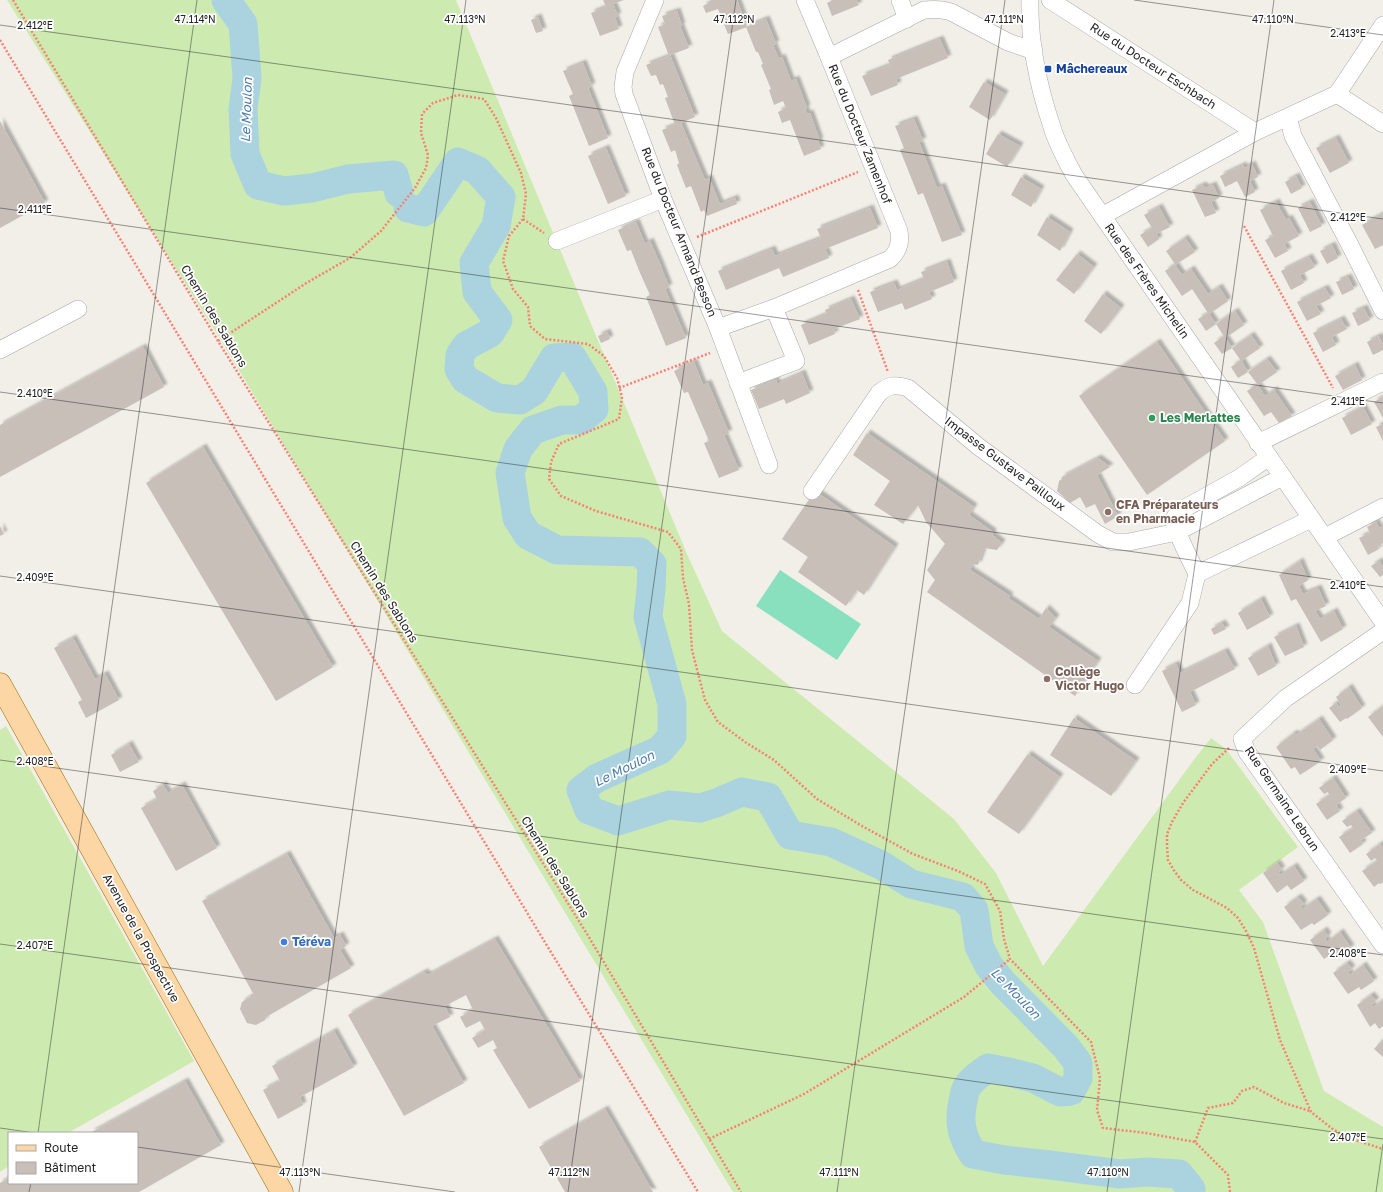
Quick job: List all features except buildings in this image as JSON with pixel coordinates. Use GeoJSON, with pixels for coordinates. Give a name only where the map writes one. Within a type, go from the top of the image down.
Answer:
{"type":"FeatureCollection","features":[{"type":"Feature","properties":{"kind":"main road","name":"Avenue de la Prospective"},"geometry":{"type":"LineString","coordinates":[[0,684],[282,1192]]}},
{"type":"Feature","properties":{"kind":"street","name":"Rue du Docteur Armand Besson"},"geometry":{"type":"LineString","coordinates":[[655,0],[625,72],[623,87],[624,94],[663,199],[718,328],[769,465]]}},
{"type":"Feature","properties":{"kind":"street"},"geometry":{"type":"LineString","coordinates":[[805,0],[829,57]]}},
{"type":"Feature","properties":{"kind":"street"},"geometry":{"type":"LineString","coordinates":[[900,0],[907,19]]}},
{"type":"Feature","properties":{"kind":"street","name":"Rue des Frères Michelin"},"geometry":{"type":"LineString","coordinates":[[1030,0],[1030,15],[1037,69],[1052,128],[1074,175],[1383,622]]}},
{"type":"Feature","properties":{"kind":"street","name":"Rue du Docteur Eschbach"},"geometry":{"type":"LineString","coordinates":[[1050,0],[1255,132]]}},
{"type":"Feature","properties":{"kind":"street","name":"Rue du Docteur Zamenhof"},"geometry":{"type":"LineString","coordinates":[[718,328],[774,308],[890,258],[895,254],[900,240],[899,231],[829,57],[924,10],[941,9],[951,12],[1008,42],[1034,51]]}},
{"type":"Feature","properties":{"kind":"street"},"geometry":{"type":"LineString","coordinates":[[1102,216],[1255,132],[1337,94],[1383,25]]}},
{"type":"Feature","properties":{"kind":"street"},"geometry":{"type":"LineString","coordinates":[[1337,94],[1383,124]]}},
{"type":"Feature","properties":{"kind":"street"},"geometry":{"type":"LineString","coordinates":[[1288,117],[1293,136],[1383,311]]}},
{"type":"Feature","properties":{"kind":"street"},"geometry":{"type":"LineString","coordinates":[[557,241],[663,199]]}},
{"type":"Feature","properties":{"kind":"street"},"geometry":{"type":"LineString","coordinates":[[738,383],[796,361],[774,308]]}},
{"type":"Feature","properties":{"kind":"street"},"geometry":{"type":"LineString","coordinates":[[0,350],[78,309]]}},
{"type":"Feature","properties":{"kind":"street"},"geometry":{"type":"LineString","coordinates":[[1258,443],[1383,382]]}},
{"type":"Feature","properties":{"kind":"street"},"geometry":{"type":"LineString","coordinates":[[812,491],[879,393],[886,387],[893,384]]}},
{"type":"Feature","properties":{"kind":"street","name":"Impasse Gustave Pailloux"},"geometry":{"type":"LineString","coordinates":[[893,384],[908,388],[979,447],[1098,534],[1113,542],[1129,542],[1177,532],[1282,477]]}},
{"type":"Feature","properties":{"kind":"street"},"geometry":{"type":"LineString","coordinates":[[1135,685],[1190,603],[1197,574],[1177,532],[1173,522],[1174,518],[1177,514],[1239,478],[1269,457]]}},
{"type":"Feature","properties":{"kind":"street"},"geometry":{"type":"LineString","coordinates":[[1325,537],[1383,507]]}},
{"type":"Feature","properties":{"kind":"street"},"geometry":{"type":"LineString","coordinates":[[1197,574],[1311,519]]}},
{"type":"Feature","properties":{"kind":"street","name":"Rue Germaine Lebrun"},"geometry":{"type":"LineString","coordinates":[[1383,631],[1286,698],[1242,739],[1247,752],[1383,945]]}},
{"type":"Feature","properties":{"kind":"path","name":"Chemin des Sablons"},"geometry":{"type":"LineString","coordinates":[[13,0],[218,341],[586,934],[741,1192]]}},
{"type":"Feature","properties":{"kind":"path"},"geometry":{"type":"LineString","coordinates":[[0,40],[549,949],[698,1192]]}},
{"type":"Feature","properties":{"kind":"path"},"geometry":{"type":"LineString","coordinates":[[218,341],[308,282],[350,258],[381,231],[415,188],[426,168],[428,155],[421,132],[422,114],[433,103],[458,95],[484,99],[496,118],[521,173],[526,194],[523,219],[509,236],[503,261],[513,289],[528,307],[530,326],[545,339],[588,344],[604,356],[617,378],[622,397],[619,419],[559,444],[551,462],[549,479],[561,496],[596,511],[668,532],[681,549],[683,578],[689,604],[692,650],[705,700],[718,722],[745,742],[774,760],[817,799],[913,854],[958,871],[985,884],[1000,911],[1004,939],[1010,959],[1091,1042],[1100,1078],[1097,1110],[1103,1128],[1146,1133],[1195,1142],[1228,1175],[1230,1192]]}},
{"type":"Feature","properties":{"kind":"path"},"geometry":{"type":"LineString","coordinates":[[682,243],[873,166]]}},
{"type":"Feature","properties":{"kind":"path"},"geometry":{"type":"LineString","coordinates":[[523,219],[557,241]]}},
{"type":"Feature","properties":{"kind":"path"},"geometry":{"type":"LineString","coordinates":[[1244,226],[1341,403]]}},
{"type":"Feature","properties":{"kind":"path"},"geometry":{"type":"LineString","coordinates":[[853,274],[893,384]]}},
{"type":"Feature","properties":{"kind":"path"},"geometry":{"type":"LineString","coordinates":[[619,388],[725,347]]}},
{"type":"Feature","properties":{"kind":"path"},"geometry":{"type":"LineString","coordinates":[[1242,739],[1226,749],[1212,764],[1183,803],[1172,822],[1168,834],[1166,846],[1168,860],[1181,880],[1193,890],[1227,908],[1238,918],[1246,931],[1254,948],[1280,1040],[1311,1112]]}},
{"type":"Feature","properties":{"kind":"path"},"geometry":{"type":"LineString","coordinates":[[709,1139],[804,1094],[964,996],[1010,959]]}},
{"type":"Feature","properties":{"kind":"path"},"geometry":{"type":"LineString","coordinates":[[1195,1142],[1208,1108],[1233,1103],[1242,1091],[1254,1087],[1284,1102],[1311,1112],[1334,1130],[1349,1138],[1383,1149]]}},
{"type":"Feature","properties":{"kind":"green space"},"geometry":{"type":"Polygon","coordinates":[[[7,0],[456,0],[687,554],[722,631],[954,819],[996,873],[1043,966],[1211,738],[1226,749],[1298,847],[1239,890],[1263,922],[1324,1091],[1383,1127],[1383,1192],[733,1192],[219,337],[7,0]]]}},
{"type":"Feature","properties":{"kind":"green space"},"geometry":{"type":"Polygon","coordinates":[[[780,570],[861,624],[837,660],[756,606],[780,570]]]}},
{"type":"Feature","properties":{"kind":"green space"},"geometry":{"type":"Polygon","coordinates":[[[6,726],[194,1061],[70,1132],[8,1132],[8,1167],[0,1172],[0,730],[6,726]]]}},
{"type":"Feature","properties":{"kind":"waterway","name":"Le Moulon"},"geometry":{"type":"LineString","coordinates":[[226,0],[243,24],[247,78],[243,109],[245,154],[258,185],[284,191],[312,188],[348,179],[394,175],[399,193]]}},
{"type":"Feature","properties":{"kind":"waterway","name":"Le Moulon"},"geometry":{"type":"LineString","coordinates":[[408,208],[424,212],[458,162],[477,170],[501,197],[496,226],[474,263],[477,292],[498,320],[490,333],[466,346],[460,355],[459,369],[465,379],[497,398],[520,400],[534,391],[554,358],[572,357],[593,392],[594,409],[581,420],[562,420],[533,430],[518,449],[510,473],[517,518],[528,535],[557,550],[640,552],[652,564],[648,617],[672,704],[672,736],[660,750],[597,778],[581,790],[589,810],[618,821],[669,805],[700,808],[742,792],[768,797],[790,835],[831,842],[881,865],[911,884],[963,897],[974,910],[979,946],[989,966],[1003,983],[1066,1047],[1078,1063],[1078,1078],[1071,1091],[1060,1092],[1033,1078],[988,1068],[976,1077],[965,1091],[961,1116],[962,1129],[966,1142],[973,1154],[1004,1160],[1120,1174],[1147,1172],[1179,1174],[1191,1189],[1190,1192]]}},
{"type":"Feature","properties":{"kind":"place","name":"Mâchereaux"},"geometry":{"type":"Point","coordinates":[1048,69]}},
{"type":"Feature","properties":{"kind":"place","name":"Les Merlattes"},"geometry":{"type":"Point","coordinates":[1152,418]}},
{"type":"Feature","properties":{"kind":"place","name":"CFA Préparateurs en Pharmacie"},"geometry":{"type":"Point","coordinates":[1108,512]}},
{"type":"Feature","properties":{"kind":"place","name":"Collège Victor Hugo"},"geometry":{"type":"Point","coordinates":[1047,679]}},
{"type":"Feature","properties":{"kind":"place","name":"Téréva"},"geometry":{"type":"Point","coordinates":[284,942]}}]}
